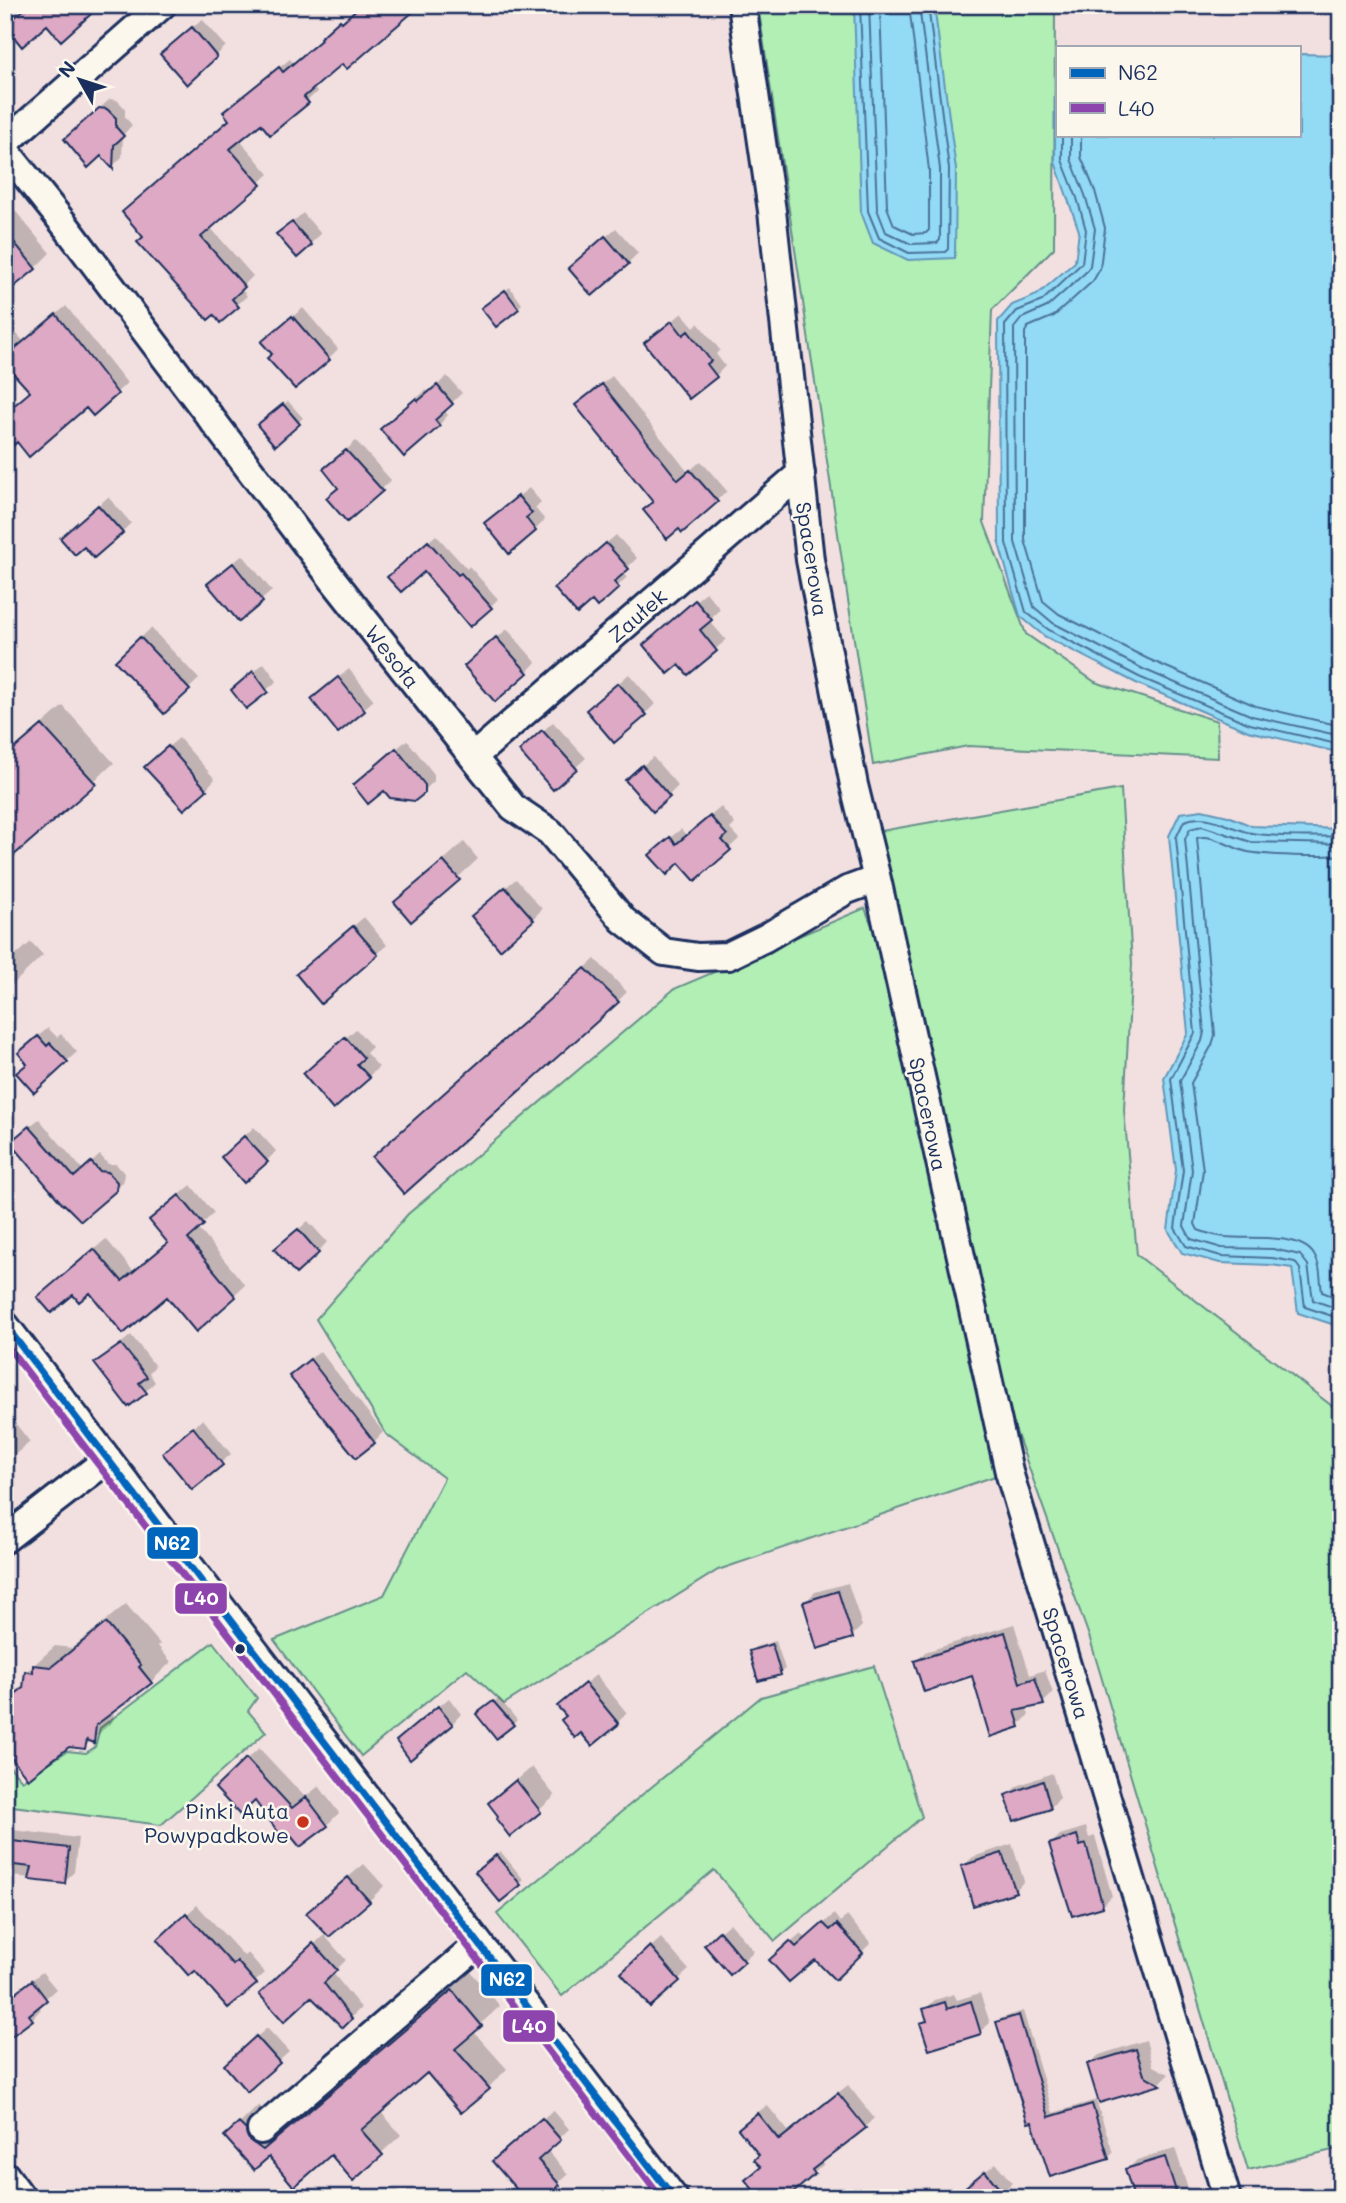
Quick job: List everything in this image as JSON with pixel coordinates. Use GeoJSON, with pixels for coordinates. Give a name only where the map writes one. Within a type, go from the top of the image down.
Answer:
{"type":"FeatureCollection","features":[{"type":"Feature","properties":{"kind":"street"},"geometry":{"type":"LineString","coordinates":[[5,143],[162,5]]}},
{"type":"Feature","properties":{"kind":"street","name":"Spacerowa"},"geometry":{"type":"LineString","coordinates":[[743,5],[772,211],[810,560],[854,785],[1009,1472],[1227,2198]]}},
{"type":"Feature","properties":{"kind":"street","name":"Wesoła"},"geometry":{"type":"LineString","coordinates":[[5,150],[65,225],[334,581],[513,807],[550,832],[623,920],[663,952],[698,957],[728,956],[765,938],[847,890],[877,879]]}},
{"type":"Feature","properties":{"kind":"street","name":"Zaułek"},"geometry":{"type":"LineString","coordinates":[[473,757],[801,473]]}},
{"type":"Feature","properties":{"kind":"street"},"geometry":{"type":"LineString","coordinates":[[5,1325],[674,2198]]}},
{"type":"Feature","properties":{"kind":"street"},"geometry":{"type":"LineString","coordinates":[[5,1539],[108,1459]]}},
{"type":"Feature","properties":{"kind":"street"},"geometry":{"type":"LineString","coordinates":[[261,2130],[479,1944]]}},
{"type":"Feature","properties":{"kind":"street"},"geometry":{"type":"LineString","coordinates":[[5,2175],[22,2198]]}},
{"type":"Feature","properties":{"kind":"green space"},"geometry":{"type":"Polygon","coordinates":[[[758,5],[1055,5],[1054,248],[992,310],[984,522],[1026,634],[1095,682],[1217,721],[1218,758],[968,746],[873,765],[758,5]]]}},
{"type":"Feature","properties":{"kind":"green space"},"geometry":{"type":"Polygon","coordinates":[[[1121,789],[1132,964],[1124,1110],[1137,1255],[1341,1413],[1341,2148],[1248,2170],[1090,1639],[998,1381],[875,832],[1121,789]]]}},
{"type":"Feature","properties":{"kind":"green space"},"geometry":{"type":"Polygon","coordinates":[[[865,908],[883,954],[1001,1474],[718,1570],[504,1704],[467,1669],[361,1756],[274,1640],[384,1595],[444,1478],[386,1434],[316,1319],[408,1214],[674,989],[865,908]]]}},
{"type":"Feature","properties":{"kind":"green space"},"geometry":{"type":"Polygon","coordinates":[[[213,1642],[257,1698],[248,1711],[266,1732],[161,1825],[5,1805],[5,1761],[22,1781],[67,1751],[86,1753],[95,1747],[100,1728],[213,1642]]]}},
{"type":"Feature","properties":{"kind":"green space"},"geometry":{"type":"Polygon","coordinates":[[[874,1666],[922,1817],[775,1941],[714,1870],[562,1996],[497,1914],[761,1697],[874,1666]]]}},
{"type":"Feature","properties":{"kind":"water"},"geometry":{"type":"Polygon","coordinates":[[[854,5],[934,5],[956,169],[955,258],[908,260],[873,243],[861,212],[854,5]]]}},
{"type":"Feature","properties":{"kind":"water"},"geometry":{"type":"Polygon","coordinates":[[[1300,54],[1341,55],[1341,753],[1248,731],[1136,683],[1044,636],[1020,616],[999,544],[998,321],[1012,305],[1037,295],[1075,262],[1079,231],[1055,162],[1056,94],[1056,136],[1300,136],[1300,54]]]}},
{"type":"Feature","properties":{"kind":"water"},"geometry":{"type":"Polygon","coordinates":[[[1202,810],[1228,816],[1252,826],[1341,829],[1341,1327],[1298,1313],[1292,1268],[1220,1263],[1182,1253],[1168,1230],[1176,1170],[1164,1078],[1188,1033],[1169,836],[1180,813],[1202,810]]]}},
{"type":"Feature","properties":{"kind":"building"},"geometry":{"type":"Polygon","coordinates":[[[29,5],[101,5],[61,41],[47,25],[22,47],[5,26],[29,5]]]}},
{"type":"Feature","properties":{"kind":"building"},"geometry":{"type":"Polygon","coordinates":[[[361,5],[421,5],[347,69],[342,64],[304,97],[309,103],[270,135],[261,124],[230,149],[261,185],[201,237],[245,287],[232,299],[239,307],[220,323],[214,315],[208,320],[137,242],[143,237],[122,212],[229,120],[223,112],[279,67],[283,72],[340,20],[342,22],[361,5]]]}},
{"type":"Feature","properties":{"kind":"building"},"geometry":{"type":"Polygon","coordinates":[[[192,27],[217,57],[187,85],[160,54],[192,27]]]}},
{"type":"Feature","properties":{"kind":"building"},"geometry":{"type":"Polygon","coordinates":[[[99,108],[107,109],[116,118],[116,127],[124,136],[114,145],[113,169],[101,156],[88,168],[64,139],[99,108]]]}},
{"type":"Feature","properties":{"kind":"building"},"geometry":{"type":"Polygon","coordinates":[[[292,222],[312,245],[297,258],[276,234],[292,222]]]}},
{"type":"Feature","properties":{"kind":"building"},"geometry":{"type":"Polygon","coordinates":[[[5,231],[36,269],[5,294],[5,231]]]}},
{"type":"Feature","properties":{"kind":"building"},"geometry":{"type":"Polygon","coordinates":[[[605,236],[629,264],[592,296],[568,268],[605,236]]]}},
{"type":"Feature","properties":{"kind":"building"},"geometry":{"type":"Polygon","coordinates":[[[505,290],[519,309],[496,327],[481,308],[505,290]]]}},
{"type":"Feature","properties":{"kind":"building"},"geometry":{"type":"Polygon","coordinates":[[[56,314],[118,394],[93,416],[86,408],[29,457],[17,442],[14,445],[5,434],[5,413],[30,392],[5,364],[5,357],[56,314]]]}},
{"type":"Feature","properties":{"kind":"building"},"geometry":{"type":"Polygon","coordinates":[[[292,316],[330,360],[295,389],[267,358],[272,354],[261,342],[292,316]]]}},
{"type":"Feature","properties":{"kind":"building"},"geometry":{"type":"Polygon","coordinates":[[[672,321],[683,335],[688,331],[711,361],[707,364],[717,377],[689,399],[644,343],[672,321]]]}},
{"type":"Feature","properties":{"kind":"building"},"geometry":{"type":"Polygon","coordinates":[[[602,384],[678,480],[690,470],[718,502],[682,533],[679,529],[667,539],[643,510],[653,502],[575,405],[602,384]]]}},
{"type":"Feature","properties":{"kind":"building"},"geometry":{"type":"Polygon","coordinates":[[[437,385],[453,404],[435,420],[440,426],[404,457],[380,429],[416,398],[418,401],[437,385]]]}},
{"type":"Feature","properties":{"kind":"building"},"geometry":{"type":"Polygon","coordinates":[[[283,404],[300,424],[275,446],[257,425],[283,404]]]}},
{"type":"Feature","properties":{"kind":"building"},"geometry":{"type":"Polygon","coordinates":[[[346,450],[383,491],[347,522],[326,498],[338,488],[323,469],[346,450]]]}},
{"type":"Feature","properties":{"kind":"building"},"geometry":{"type":"Polygon","coordinates":[[[518,496],[532,513],[526,518],[536,531],[509,554],[484,523],[518,496]]]}},
{"type":"Feature","properties":{"kind":"building"},"geometry":{"type":"Polygon","coordinates":[[[98,505],[123,533],[94,558],[84,547],[75,555],[60,538],[98,505]]]}},
{"type":"Feature","properties":{"kind":"building"},"geometry":{"type":"Polygon","coordinates":[[[428,541],[492,608],[470,627],[424,572],[401,592],[387,577],[428,541]]]}},
{"type":"Feature","properties":{"kind":"building"},"geometry":{"type":"Polygon","coordinates":[[[606,543],[629,569],[614,582],[619,588],[608,598],[597,607],[592,601],[577,614],[554,588],[606,543]]]}},
{"type":"Feature","properties":{"kind":"building"},"geometry":{"type":"Polygon","coordinates":[[[233,563],[263,602],[239,622],[207,584],[233,563]]]}},
{"type":"Feature","properties":{"kind":"building"},"geometry":{"type":"Polygon","coordinates":[[[695,600],[712,620],[700,630],[717,651],[688,675],[679,665],[668,674],[643,645],[695,600]]]}},
{"type":"Feature","properties":{"kind":"building"},"geometry":{"type":"Polygon","coordinates":[[[140,637],[190,690],[164,714],[115,661],[140,637]]]}},
{"type":"Feature","properties":{"kind":"building"},"geometry":{"type":"Polygon","coordinates":[[[496,637],[528,673],[495,702],[464,666],[496,637]]]}},
{"type":"Feature","properties":{"kind":"building"},"geometry":{"type":"Polygon","coordinates":[[[253,671],[268,692],[246,709],[231,690],[253,671]]]}},
{"type":"Feature","properties":{"kind":"building"},"geometry":{"type":"Polygon","coordinates":[[[338,677],[365,711],[338,733],[311,699],[338,677]]]}},
{"type":"Feature","properties":{"kind":"building"},"geometry":{"type":"Polygon","coordinates":[[[618,683],[647,715],[614,743],[586,710],[618,683]]]}},
{"type":"Feature","properties":{"kind":"building"},"geometry":{"type":"Polygon","coordinates":[[[42,725],[96,784],[5,863],[5,757],[42,725]]]}},
{"type":"Feature","properties":{"kind":"building"},"geometry":{"type":"Polygon","coordinates":[[[542,730],[577,769],[553,790],[519,751],[542,730]]]}},
{"type":"Feature","properties":{"kind":"building"},"geometry":{"type":"Polygon","coordinates":[[[168,746],[207,790],[184,810],[144,767],[168,746]]]}},
{"type":"Feature","properties":{"kind":"building"},"geometry":{"type":"Polygon","coordinates":[[[396,748],[425,785],[425,793],[415,801],[390,798],[384,791],[368,804],[353,785],[396,748]]]}},
{"type":"Feature","properties":{"kind":"building"},"geometry":{"type":"Polygon","coordinates":[[[642,765],[670,797],[653,812],[625,780],[642,765]]]}},
{"type":"Feature","properties":{"kind":"building"},"geometry":{"type":"Polygon","coordinates":[[[710,816],[727,835],[722,840],[731,850],[695,881],[679,863],[667,875],[649,855],[670,837],[676,844],[710,816]]]}},
{"type":"Feature","properties":{"kind":"building"},"geometry":{"type":"Polygon","coordinates":[[[443,861],[460,880],[411,922],[394,902],[443,861]]]}},
{"type":"Feature","properties":{"kind":"building"},"geometry":{"type":"Polygon","coordinates":[[[505,887],[534,920],[500,950],[471,916],[505,887]]]}},
{"type":"Feature","properties":{"kind":"building"},"geometry":{"type":"Polygon","coordinates":[[[353,926],[378,955],[321,1004],[296,974],[353,926]]]}},
{"type":"Feature","properties":{"kind":"building"},"geometry":{"type":"Polygon","coordinates":[[[585,968],[619,1002],[404,1194],[372,1157],[585,968]]]}},
{"type":"Feature","properties":{"kind":"building"},"geometry":{"type":"Polygon","coordinates":[[[38,1036],[47,1046],[50,1043],[68,1062],[34,1093],[16,1073],[27,1064],[18,1053],[38,1036]]]}},
{"type":"Feature","properties":{"kind":"building"},"geometry":{"type":"Polygon","coordinates":[[[345,1037],[364,1058],[357,1064],[370,1078],[333,1110],[303,1074],[345,1037]]]}},
{"type":"Feature","properties":{"kind":"building"},"geometry":{"type":"Polygon","coordinates":[[[29,1126],[74,1177],[91,1162],[99,1171],[108,1172],[117,1182],[116,1191],[81,1221],[63,1205],[10,1142],[29,1126]]]}},
{"type":"Feature","properties":{"kind":"building"},"geometry":{"type":"Polygon","coordinates":[[[244,1136],[268,1162],[244,1183],[221,1157],[244,1136]]]}},
{"type":"Feature","properties":{"kind":"building"},"geometry":{"type":"Polygon","coordinates":[[[179,1195],[204,1225],[188,1239],[236,1297],[196,1332],[167,1297],[123,1334],[90,1293],[79,1302],[73,1295],[51,1313],[37,1297],[94,1249],[122,1281],[168,1243],[149,1220],[179,1195]]]}},
{"type":"Feature","properties":{"kind":"building"},"geometry":{"type":"Polygon","coordinates":[[[298,1229],[319,1253],[296,1274],[274,1249],[298,1229]]]}},
{"type":"Feature","properties":{"kind":"building"},"geometry":{"type":"Polygon","coordinates":[[[121,1344],[147,1377],[139,1383],[147,1393],[128,1407],[94,1363],[121,1344]]]}},
{"type":"Feature","properties":{"kind":"building"},"geometry":{"type":"Polygon","coordinates":[[[310,1359],[375,1443],[356,1458],[289,1376],[310,1359]]]}},
{"type":"Feature","properties":{"kind":"building"},"geometry":{"type":"Polygon","coordinates":[[[193,1427],[223,1465],[192,1490],[162,1453],[193,1427]]]}},
{"type":"Feature","properties":{"kind":"building"},"geometry":{"type":"Polygon","coordinates":[[[838,1591],[853,1638],[817,1649],[803,1602],[838,1591]]]}},
{"type":"Feature","properties":{"kind":"building"},"geometry":{"type":"Polygon","coordinates":[[[106,1623],[141,1665],[139,1667],[152,1683],[96,1725],[94,1743],[87,1740],[85,1749],[69,1747],[28,1779],[5,1750],[5,1702],[23,1688],[25,1671],[33,1673],[33,1665],[51,1667],[106,1623]]]}},
{"type":"Feature","properties":{"kind":"building"},"geometry":{"type":"Polygon","coordinates":[[[1005,1632],[1020,1683],[1035,1678],[1044,1705],[1015,1711],[1020,1727],[990,1737],[972,1676],[924,1692],[914,1661],[1005,1632]]]}},
{"type":"Feature","properties":{"kind":"building"},"geometry":{"type":"Polygon","coordinates":[[[772,1644],[781,1675],[758,1681],[749,1651],[772,1644]]]}},
{"type":"Feature","properties":{"kind":"building"},"geometry":{"type":"Polygon","coordinates":[[[585,1683],[619,1724],[592,1746],[581,1733],[575,1738],[561,1720],[566,1716],[557,1706],[585,1683]]]}},
{"type":"Feature","properties":{"kind":"building"},"geometry":{"type":"Polygon","coordinates":[[[493,1701],[514,1725],[496,1739],[476,1714],[493,1701]]]}},
{"type":"Feature","properties":{"kind":"building"},"geometry":{"type":"Polygon","coordinates":[[[438,1706],[453,1725],[410,1760],[396,1741],[438,1706]]]}},
{"type":"Feature","properties":{"kind":"building"},"geometry":{"type":"Polygon","coordinates":[[[246,1758],[292,1808],[306,1797],[328,1826],[300,1847],[291,1836],[285,1841],[255,1801],[240,1815],[215,1788],[246,1758]]]}},
{"type":"Feature","properties":{"kind":"building"},"geometry":{"type":"Polygon","coordinates":[[[516,1780],[541,1812],[510,1837],[488,1803],[516,1780]]]}},
{"type":"Feature","properties":{"kind":"building"},"geometry":{"type":"Polygon","coordinates":[[[1043,1781],[1051,1809],[1014,1821],[1005,1795],[1043,1781]]]}},
{"type":"Feature","properties":{"kind":"building"},"geometry":{"type":"Polygon","coordinates":[[[1077,1835],[1080,1846],[1086,1844],[1103,1907],[1072,1916],[1049,1844],[1077,1835]]]}},
{"type":"Feature","properties":{"kind":"building"},"geometry":{"type":"Polygon","coordinates":[[[5,1840],[69,1848],[65,1884],[29,1880],[32,1867],[5,1864],[5,1840]]]}},
{"type":"Feature","properties":{"kind":"building"},"geometry":{"type":"Polygon","coordinates":[[[1002,1853],[1016,1892],[973,1906],[961,1866],[1002,1853]]]}},
{"type":"Feature","properties":{"kind":"building"},"geometry":{"type":"Polygon","coordinates":[[[496,1855],[521,1885],[500,1902],[475,1872],[496,1855]]]}},
{"type":"Feature","properties":{"kind":"building"},"geometry":{"type":"Polygon","coordinates":[[[348,1877],[370,1902],[329,1937],[306,1913],[348,1877]]]}},
{"type":"Feature","properties":{"kind":"building"},"geometry":{"type":"Polygon","coordinates":[[[186,1913],[233,1965],[237,1961],[257,1984],[228,2008],[195,1971],[189,1976],[157,1940],[186,1913]]]}},
{"type":"Feature","properties":{"kind":"building"},"geometry":{"type":"Polygon","coordinates":[[[823,1923],[830,1930],[837,1924],[863,1953],[835,1980],[815,1960],[789,1982],[769,1960],[790,1941],[796,1947],[823,1923]]]}},
{"type":"Feature","properties":{"kind":"building"},"geometry":{"type":"Polygon","coordinates":[[[719,1931],[745,1962],[730,1975],[704,1945],[719,1931]]]}},
{"type":"Feature","properties":{"kind":"building"},"geometry":{"type":"Polygon","coordinates":[[[313,1943],[337,1970],[324,1983],[352,2019],[343,2028],[311,1997],[284,2022],[259,1994],[313,1943]]]}},
{"type":"Feature","properties":{"kind":"building"},"geometry":{"type":"Polygon","coordinates":[[[650,1946],[680,1981],[650,2007],[621,1973],[650,1946]]]}},
{"type":"Feature","properties":{"kind":"building"},"geometry":{"type":"Polygon","coordinates":[[[32,1980],[47,2000],[29,2015],[33,2020],[5,2041],[5,2001],[32,1980]]]}},
{"type":"Feature","properties":{"kind":"building"},"geometry":{"type":"Polygon","coordinates":[[[452,1990],[482,2026],[455,2049],[490,2089],[461,2113],[427,2073],[361,2130],[383,2155],[353,2181],[331,2155],[294,2187],[269,2157],[254,2170],[224,2136],[239,2123],[246,2130],[249,2140],[263,2150],[452,1990]]]}},
{"type":"Feature","properties":{"kind":"building"},"geometry":{"type":"Polygon","coordinates":[[[971,2001],[981,2034],[929,2050],[920,2023],[927,2021],[923,2009],[945,2002],[947,2009],[971,2001]]]}},
{"type":"Feature","properties":{"kind":"building"},"geometry":{"type":"Polygon","coordinates":[[[1019,2015],[1049,2117],[1092,2104],[1109,2159],[1050,2177],[1032,2122],[1028,2123],[996,2022],[1019,2015]]]}},
{"type":"Feature","properties":{"kind":"building"},"geometry":{"type":"Polygon","coordinates":[[[256,2036],[280,2063],[247,2092],[224,2065],[256,2036]]]}},
{"type":"Feature","properties":{"kind":"building"},"geometry":{"type":"Polygon","coordinates":[[[1136,2049],[1144,2075],[1161,2085],[1099,2103],[1087,2064],[1136,2049]]]}},
{"type":"Feature","properties":{"kind":"building"},"geometry":{"type":"Polygon","coordinates":[[[838,2093],[866,2128],[812,2170],[815,2174],[787,2198],[760,2198],[745,2180],[761,2167],[754,2160],[759,2155],[738,2129],[757,2113],[779,2140],[838,2093]]]}},
{"type":"Feature","properties":{"kind":"building"},"geometry":{"type":"Polygon","coordinates":[[[542,2118],[561,2140],[538,2160],[560,2185],[545,2198],[524,2198],[492,2161],[542,2118]]]}},
{"type":"Feature","properties":{"kind":"building"},"geometry":{"type":"Polygon","coordinates":[[[1165,2157],[1176,2191],[1155,2198],[1134,2198],[1125,2169],[1165,2157]]]}},
{"type":"Feature","properties":{"kind":"building"},"geometry":{"type":"Polygon","coordinates":[[[985,2171],[1007,2198],[952,2198],[985,2171]]]}},
{"type":"Feature","properties":{"kind":"transit line","name":"N62"},"geometry":{"type":"LineString","coordinates":[[5,1325],[674,2198]]}},
{"type":"Feature","properties":{"kind":"transit line","name":"L40"},"geometry":{"type":"LineString","coordinates":[[5,1343],[661,2198]]}},
{"type":"Feature","properties":{"kind":"place","name":"Pinki Auta Powypadkowe"},"geometry":{"type":"Point","coordinates":[303,1822]}}]}
